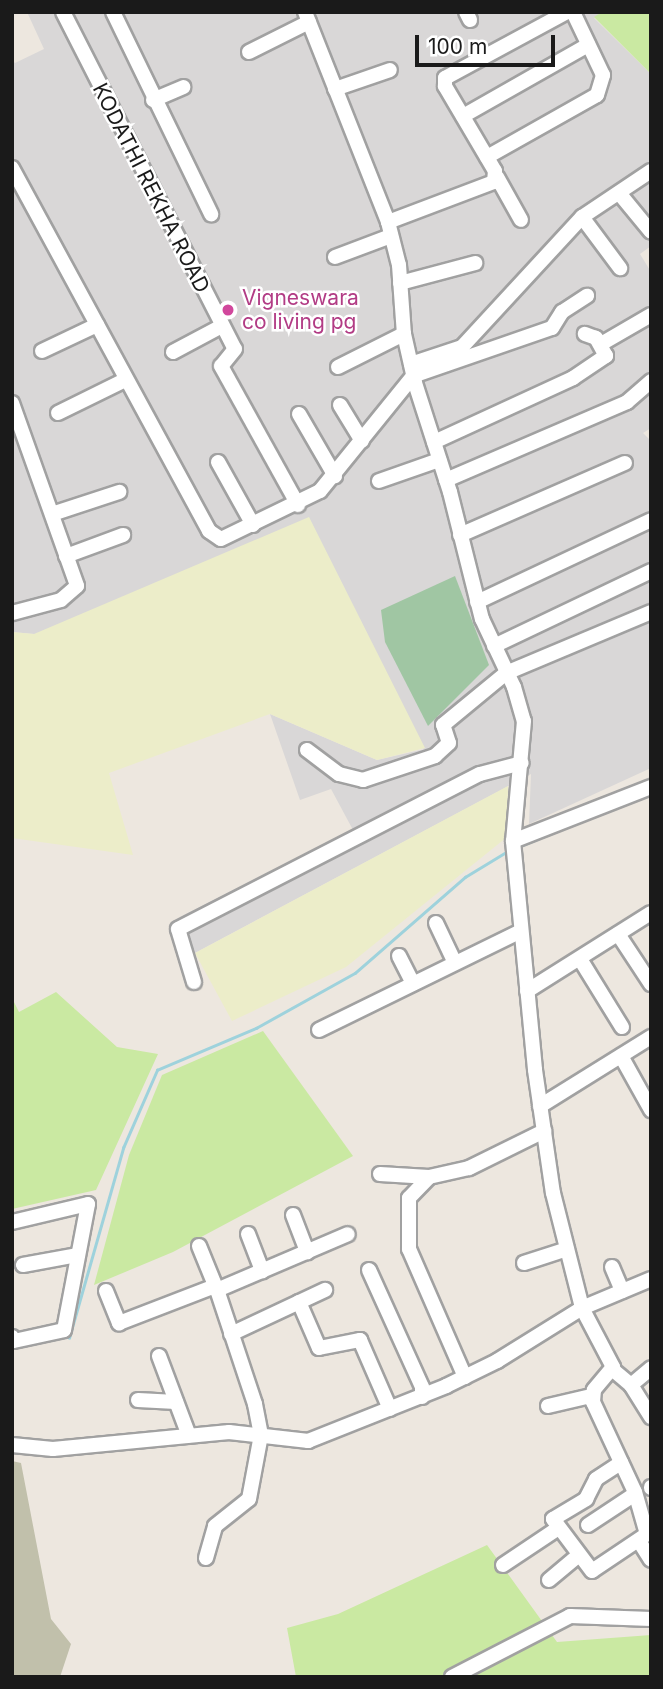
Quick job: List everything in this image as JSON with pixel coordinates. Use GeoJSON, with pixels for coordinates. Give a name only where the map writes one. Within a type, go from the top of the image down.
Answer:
{"type":"FeatureCollection","features":[{"type":"Feature","properties":{"kind":"street","name":"KODATHI REKHA ROAD"},"geometry":{"type":"LineString","coordinates":[[63,12],[235,349],[221,366],[298,505]]}},
{"type":"Feature","properties":{"kind":"street"},"geometry":{"type":"LineString","coordinates":[[113,12],[153,100],[211,214]]}},
{"type":"Feature","properties":{"kind":"street"},"geometry":{"type":"LineString","coordinates":[[521,220],[445,86],[447,74],[567,12]]}},
{"type":"Feature","properties":{"kind":"street"},"geometry":{"type":"LineString","coordinates":[[487,157],[597,95],[603,75],[573,12]]}},
{"type":"Feature","properties":{"kind":"street"},"geometry":{"type":"LineString","coordinates":[[249,52],[308,15],[389,229],[400,283],[404,334],[412,370],[446,480],[477,602],[524,721],[513,841],[540,1106],[567,1249],[582,1308],[612,1369],[631,1385],[649,1411]]}},
{"type":"Feature","properties":{"kind":"street"},"geometry":{"type":"LineString","coordinates":[[463,116],[588,45]]}},
{"type":"Feature","properties":{"kind":"street"},"geometry":{"type":"LineString","coordinates":[[335,89],[390,70]]}},
{"type":"Feature","properties":{"kind":"street"},"geometry":{"type":"LineString","coordinates":[[153,100],[183,87]]}},
{"type":"Feature","properties":{"kind":"street"},"geometry":{"type":"LineString","coordinates":[[12,168],[209,531],[221,540],[298,505],[335,476],[412,370],[462,347],[582,217],[651,171]]}},
{"type":"Feature","properties":{"kind":"street"},"geometry":{"type":"LineString","coordinates":[[335,257],[389,229],[494,182],[496,177]]}},
{"type":"Feature","properties":{"kind":"street"},"geometry":{"type":"LineString","coordinates":[[619,193],[651,232]]}},
{"type":"Feature","properties":{"kind":"street"},"geometry":{"type":"LineString","coordinates":[[582,217],[620,268]]}},
{"type":"Feature","properties":{"kind":"street"},"geometry":{"type":"LineString","coordinates":[[400,283],[475,263]]}},
{"type":"Feature","properties":{"kind":"street"},"geometry":{"type":"LineString","coordinates":[[412,370],[552,328],[562,312],[587,296]]}},
{"type":"Feature","properties":{"kind":"street"},"geometry":{"type":"LineString","coordinates":[[601,344],[651,315]]}},
{"type":"Feature","properties":{"kind":"street"},"geometry":{"type":"LineString","coordinates":[[42,351],[97,325]]}},
{"type":"Feature","properties":{"kind":"street"},"geometry":{"type":"LineString","coordinates":[[173,352],[222,326]]}},
{"type":"Feature","properties":{"kind":"street"},"geometry":{"type":"LineString","coordinates":[[338,367],[404,334]]}},
{"type":"Feature","properties":{"kind":"street"},"geometry":{"type":"LineString","coordinates":[[434,442],[573,378],[606,356],[601,344],[584,334]]}},
{"type":"Feature","properties":{"kind":"street"},"geometry":{"type":"LineString","coordinates":[[58,413],[125,380]]}},
{"type":"Feature","properties":{"kind":"street"},"geometry":{"type":"LineString","coordinates":[[446,480],[627,402],[651,381]]}},
{"type":"Feature","properties":{"kind":"street"},"geometry":{"type":"LineString","coordinates":[[12,403],[52,514],[75,590],[61,600],[12,613]]}},
{"type":"Feature","properties":{"kind":"street"},"geometry":{"type":"LineString","coordinates":[[340,405],[362,441]]}},
{"type":"Feature","properties":{"kind":"street"},"geometry":{"type":"LineString","coordinates":[[299,414],[335,476]]}},
{"type":"Feature","properties":{"kind":"street"},"geometry":{"type":"LineString","coordinates":[[379,481],[439,460]]}},
{"type":"Feature","properties":{"kind":"street"},"geometry":{"type":"LineString","coordinates":[[218,462],[253,526]]}},
{"type":"Feature","properties":{"kind":"street"},"geometry":{"type":"LineString","coordinates":[[460,535],[625,463]]}},
{"type":"Feature","properties":{"kind":"street"},"geometry":{"type":"LineString","coordinates":[[52,514],[119,492]]}},
{"type":"Feature","properties":{"kind":"street"},"geometry":{"type":"LineString","coordinates":[[477,602],[651,520]]}},
{"type":"Feature","properties":{"kind":"street"},"geometry":{"type":"LineString","coordinates":[[66,556],[123,535]]}},
{"type":"Feature","properties":{"kind":"street"},"geometry":{"type":"LineString","coordinates":[[494,646],[651,571]]}},
{"type":"Feature","properties":{"kind":"street"},"geometry":{"type":"LineString","coordinates":[[307,750],[339,774],[363,780],[435,756],[449,743],[443,725],[506,673],[651,612]]}},
{"type":"Feature","properties":{"kind":"street"},"geometry":{"type":"LineString","coordinates":[[194,982],[178,929],[480,774],[522,763]]}},
{"type":"Feature","properties":{"kind":"street"},"geometry":{"type":"LineString","coordinates":[[513,841],[651,787]]}},
{"type":"Feature","properties":{"kind":"street"},"geometry":{"type":"LineString","coordinates":[[527,991],[651,913]]}},
{"type":"Feature","properties":{"kind":"street"},"geometry":{"type":"LineString","coordinates":[[436,923],[455,963]]}},
{"type":"Feature","properties":{"kind":"street"},"geometry":{"type":"LineString","coordinates":[[319,1030],[521,931]]}},
{"type":"Feature","properties":{"kind":"street"},"geometry":{"type":"LineString","coordinates":[[618,934],[651,984]]}},
{"type":"Feature","properties":{"kind":"street"},"geometry":{"type":"LineString","coordinates":[[399,956],[413,984]]}},
{"type":"Feature","properties":{"kind":"street"},"geometry":{"type":"LineString","coordinates":[[580,959],[622,1027]]}},
{"type":"Feature","properties":{"kind":"street"},"geometry":{"type":"LineString","coordinates":[[540,1106],[651,1037]]}},
{"type":"Feature","properties":{"kind":"street"},"geometry":{"type":"LineString","coordinates":[[621,1056],[651,1110]]}},
{"type":"Feature","properties":{"kind":"street"},"geometry":{"type":"LineString","coordinates":[[380,1174],[429,1177],[469,1168],[544,1131]]}},
{"type":"Feature","properties":{"kind":"street"},"geometry":{"type":"LineString","coordinates":[[429,1177],[409,1198],[408,1241],[466,1377]]}},
{"type":"Feature","properties":{"kind":"street"},"geometry":{"type":"LineString","coordinates":[[12,1222],[88,1204],[64,1330],[14,1341],[12,1337]]}},
{"type":"Feature","properties":{"kind":"street"},"geometry":{"type":"LineString","coordinates":[[293,1215],[307,1252]]}},
{"type":"Feature","properties":{"kind":"street"},"geometry":{"type":"LineString","coordinates":[[248,1234],[262,1270]]}},
{"type":"Feature","properties":{"kind":"street"},"geometry":{"type":"LineString","coordinates":[[106,1291],[120,1323],[216,1288],[348,1234]]}},
{"type":"Feature","properties":{"kind":"street"},"geometry":{"type":"LineString","coordinates":[[199,1246],[216,1288],[261,1436],[249,1499],[215,1526],[206,1558]]}},
{"type":"Feature","properties":{"kind":"street"},"geometry":{"type":"LineString","coordinates":[[524,1262],[567,1249]]}},
{"type":"Feature","properties":{"kind":"street"},"geometry":{"type":"LineString","coordinates":[[23,1265],[78,1255]]}},
{"type":"Feature","properties":{"kind":"street"},"geometry":{"type":"LineString","coordinates":[[612,1267],[622,1292]]}},
{"type":"Feature","properties":{"kind":"street"},"geometry":{"type":"LineString","coordinates":[[369,1270],[422,1387],[422,1397]]}},
{"type":"Feature","properties":{"kind":"street"},"geometry":{"type":"LineString","coordinates":[[12,1445],[53,1449],[229,1432],[308,1441],[466,1377],[582,1308],[651,1279]]}},
{"type":"Feature","properties":{"kind":"street"},"geometry":{"type":"LineString","coordinates":[[231,1334],[325,1290]]}},
{"type":"Feature","properties":{"kind":"street"},"geometry":{"type":"LineString","coordinates":[[299,1302],[319,1348],[360,1340],[390,1409]]}},
{"type":"Feature","properties":{"kind":"street"},"geometry":{"type":"LineString","coordinates":[[159,1356],[189,1436]]}},
{"type":"Feature","properties":{"kind":"street"},"geometry":{"type":"LineString","coordinates":[[631,1385],[651,1367]]}},
{"type":"Feature","properties":{"kind":"street"},"geometry":{"type":"LineString","coordinates":[[548,1406],[591,1396],[612,1369]]}},
{"type":"Feature","properties":{"kind":"street"},"geometry":{"type":"LineString","coordinates":[[591,1396],[635,1494],[647,1534],[596,1570],[588,1569],[552,1519],[586,1499],[596,1479],[621,1463]]}},
{"type":"Feature","properties":{"kind":"street"},"geometry":{"type":"LineString","coordinates":[[138,1399],[176,1402]]}},
{"type":"Feature","properties":{"kind":"street"},"geometry":{"type":"LineString","coordinates":[[589,1525],[635,1494]]}},
{"type":"Feature","properties":{"kind":"street"},"geometry":{"type":"LineString","coordinates":[[503,1565],[557,1529]]}},
{"type":"Feature","properties":{"kind":"street"},"geometry":{"type":"LineString","coordinates":[[639,1541],[651,1560]]}},
{"type":"Feature","properties":{"kind":"street"},"geometry":{"type":"LineString","coordinates":[[548,1580],[578,1556]]}},
{"type":"Feature","properties":{"kind":"street"},"geometry":{"type":"LineString","coordinates":[[452,1677],[570,1616],[651,1619]]}},
{"type":"Feature","properties":{"kind":"shaded area"},"geometry":{"type":"Polygon","coordinates":[[[27,12],[602,12],[594,18],[651,74],[651,246],[640,254],[651,272],[651,428],[643,433],[651,441],[651,768],[529,824],[531,774],[195,953],[180,917],[353,830],[331,789],[300,800],[270,714],[377,760],[425,749],[34,634],[12,632],[12,60],[15,63],[44,49],[27,12]]]}},
{"type":"Feature","properties":{"kind":"shaded area"},"geometry":{"type":"Polygon","coordinates":[[[309,517],[425,748],[377,760],[270,714],[109,773],[133,855],[12,838],[12,632],[34,634],[309,517]]]}},
{"type":"Feature","properties":{"kind":"shaded area"},"geometry":{"type":"Polygon","coordinates":[[[508,786],[507,837],[346,967],[232,1021],[195,953],[508,786]]]}},
{"type":"Feature","properties":{"kind":"shaded area"},"geometry":{"type":"Polygon","coordinates":[[[12,1461],[21,1463],[51,1619],[71,1644],[60,1677],[12,1677],[12,1461]]]}},
{"type":"Feature","properties":{"kind":"green space"},"geometry":{"type":"Polygon","coordinates":[[[602,12],[651,12],[651,74],[594,17],[602,12]]]}},
{"type":"Feature","properties":{"kind":"green space"},"geometry":{"type":"Polygon","coordinates":[[[455,576],[489,665],[428,726],[385,642],[381,610],[455,576]]]}},
{"type":"Feature","properties":{"kind":"green space"},"geometry":{"type":"Polygon","coordinates":[[[56,992],[117,1047],[158,1054],[96,1190],[12,1209],[12,998],[19,1012],[56,992]]]}},
{"type":"Feature","properties":{"kind":"green space"},"geometry":{"type":"Polygon","coordinates":[[[263,1031],[353,1156],[173,1252],[94,1285],[129,1155],[162,1075],[263,1031]]]}},
{"type":"Feature","properties":{"kind":"green space"},"geometry":{"type":"Polygon","coordinates":[[[487,1545],[557,1642],[651,1635],[651,1677],[296,1677],[287,1628],[338,1614],[487,1545]]]}},
{"type":"Feature","properties":{"kind":"waterway"},"geometry":{"type":"LineString","coordinates":[[518,847],[557,831]]}},
{"type":"Feature","properties":{"kind":"waterway"},"geometry":{"type":"LineString","coordinates":[[69,1338],[123,1148],[157,1070],[256,1028],[355,973],[465,877],[508,851]]}},
{"type":"Feature","properties":{"kind":"place","name":"Vigneswara co living pg"},"geometry":{"type":"Point","coordinates":[228,310]}}]}
